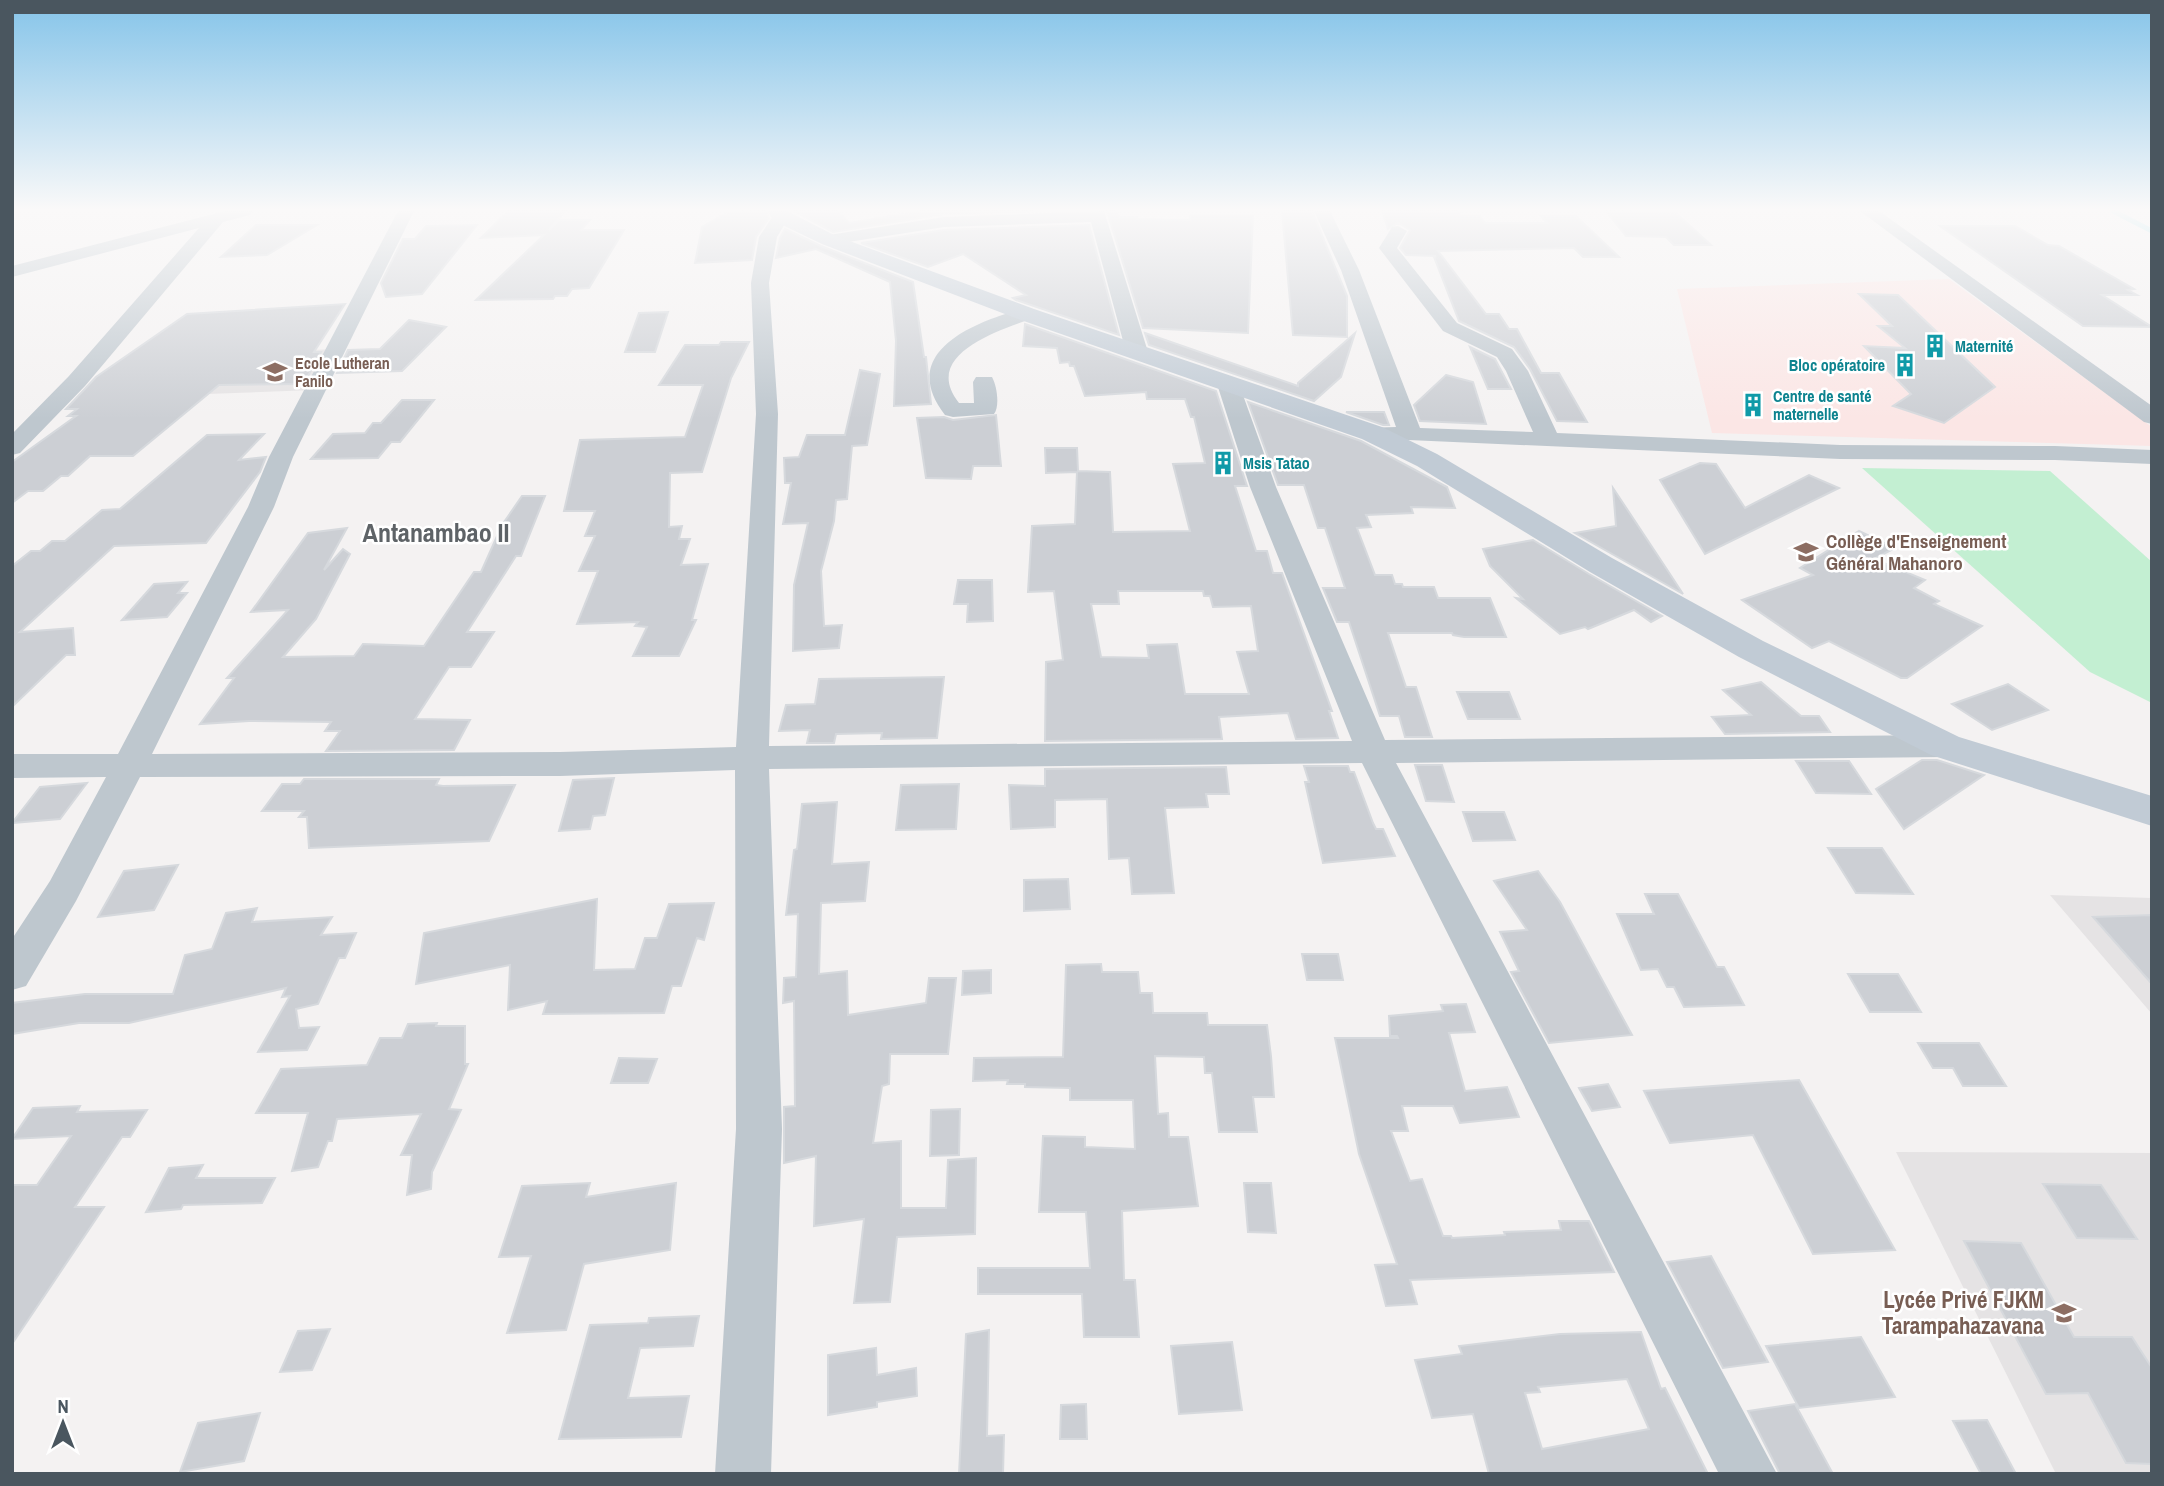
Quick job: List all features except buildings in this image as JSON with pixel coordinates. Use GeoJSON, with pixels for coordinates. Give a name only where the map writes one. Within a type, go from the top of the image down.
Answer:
{"type":"FeatureCollection","features":[{"type":"Feature","properties":{"kind":"street"},"geometry":{"type":"LineString","coordinates":[[64,365],[143,280]]}},
{"type":"Feature","properties":{"kind":"street"},"geometry":{"type":"LineString","coordinates":[[12,448],[77,381],[165,280]]}},
{"type":"Feature","properties":{"kind":"street"},"geometry":{"type":"LineString","coordinates":[[12,974],[63,891],[130,764],[261,507],[281,457],[371,280]]}},
{"type":"Feature","properties":{"kind":"street"},"geometry":{"type":"LineString","coordinates":[[743,1474],[759,1129],[752,758],[767,414],[760,280]]}},
{"type":"Feature","properties":{"kind":"street"},"geometry":{"type":"LineString","coordinates":[[936,280],[1026,314],[1372,433],[1427,460],[1601,565],[1751,649],[1945,746],[2152,811]]}},
{"type":"Feature","properties":{"kind":"street"},"geometry":{"type":"LineString","coordinates":[[1116,280],[1137,352]]}},
{"type":"Feature","properties":{"kind":"street"},"geometry":{"type":"LineString","coordinates":[[1354,280],[1411,435]]}},
{"type":"Feature","properties":{"kind":"street"},"geometry":{"type":"LineString","coordinates":[[1413,280],[1450,327],[1505,353],[1523,384],[1547,438]]}},
{"type":"Feature","properties":{"kind":"street"},"geometry":{"type":"LineString","coordinates":[[1966,280],[2152,417]]}},
{"type":"Feature","properties":{"kind":"street"},"geometry":{"type":"LineString","coordinates":[[984,382],[986,409],[953,410],[941,391],[940,372],[945,356],[964,339],[1026,314]]}},
{"type":"Feature","properties":{"kind":"street"},"geometry":{"type":"LineString","coordinates":[[1228,384],[1263,487],[1373,751],[1749,1474]]}},
{"type":"Feature","properties":{"kind":"street"},"geometry":{"type":"LineString","coordinates":[[1372,433],[1465,438],[1547,438],[1840,452],[2055,453],[2152,457]]}},
{"type":"Feature","properties":{"kind":"street"},"geometry":{"type":"LineString","coordinates":[[1427,460],[1465,438]]}},
{"type":"Feature","properties":{"kind":"street"},"geometry":{"type":"LineString","coordinates":[[12,766],[561,764],[752,758],[1945,746]]}},
{"type":"Feature","properties":{"kind":"shaded area"},"geometry":{"type":"Polygon","coordinates":[[[1951,280],[2152,427],[2152,446],[1712,433],[1677,289],[1951,280]]]}},
{"type":"Feature","properties":{"kind":"shaded area","name":"Ecole Lutheran Fanilo"},"geometry":{"type":"Polygon","coordinates":[[[334,349],[313,390],[207,394],[244,353],[334,349]]]}},
{"type":"Feature","properties":{"kind":"shaded area"},"geometry":{"type":"Polygon","coordinates":[[[2050,895],[2152,898],[2152,1014],[2050,895]]]}},
{"type":"Feature","properties":{"kind":"shaded area","name":"Lycée Privé FJKM Tarampahazavana"},"geometry":{"type":"Polygon","coordinates":[[[1896,1152],[2152,1153],[2152,1474],[2056,1474],[1896,1152]]]}},
{"type":"Feature","properties":{"kind":"green space"},"geometry":{"type":"Polygon","coordinates":[[[1862,468],[2050,471],[2152,562],[2152,703],[2090,672],[1862,468]]]}},
{"type":"Feature","properties":{"kind":"place","name":"Maternité"},"geometry":{"type":"Point","coordinates":[1935,346]}},
{"type":"Feature","properties":{"kind":"place","name":"Bloc opératoire"},"geometry":{"type":"Point","coordinates":[1905,365]}},
{"type":"Feature","properties":{"kind":"place","name":"Ecole Lutheran Fanilo"},"geometry":{"type":"Point","coordinates":[275,372]}},
{"type":"Feature","properties":{"kind":"place","name":"Centre de santé maternelle"},"geometry":{"type":"Point","coordinates":[1753,405]}},
{"type":"Feature","properties":{"kind":"place","name":"Msis Tatao"},"geometry":{"type":"Point","coordinates":[1223,463]}},
{"type":"Feature","properties":{"kind":"place","name":"Collège d'Enseignement Général Mahanoro"},"geometry":{"type":"Point","coordinates":[1806,552]}},
{"type":"Feature","properties":{"kind":"place","name":"Lycée Privé FJKM Tarampahazavana"},"geometry":{"type":"Point","coordinates":[2064,1313]}},
{"type":"Feature","properties":{"kind":"district","name":"Antanambao II"},"geometry":{"type":"Point","coordinates":[436,533]}}]}
